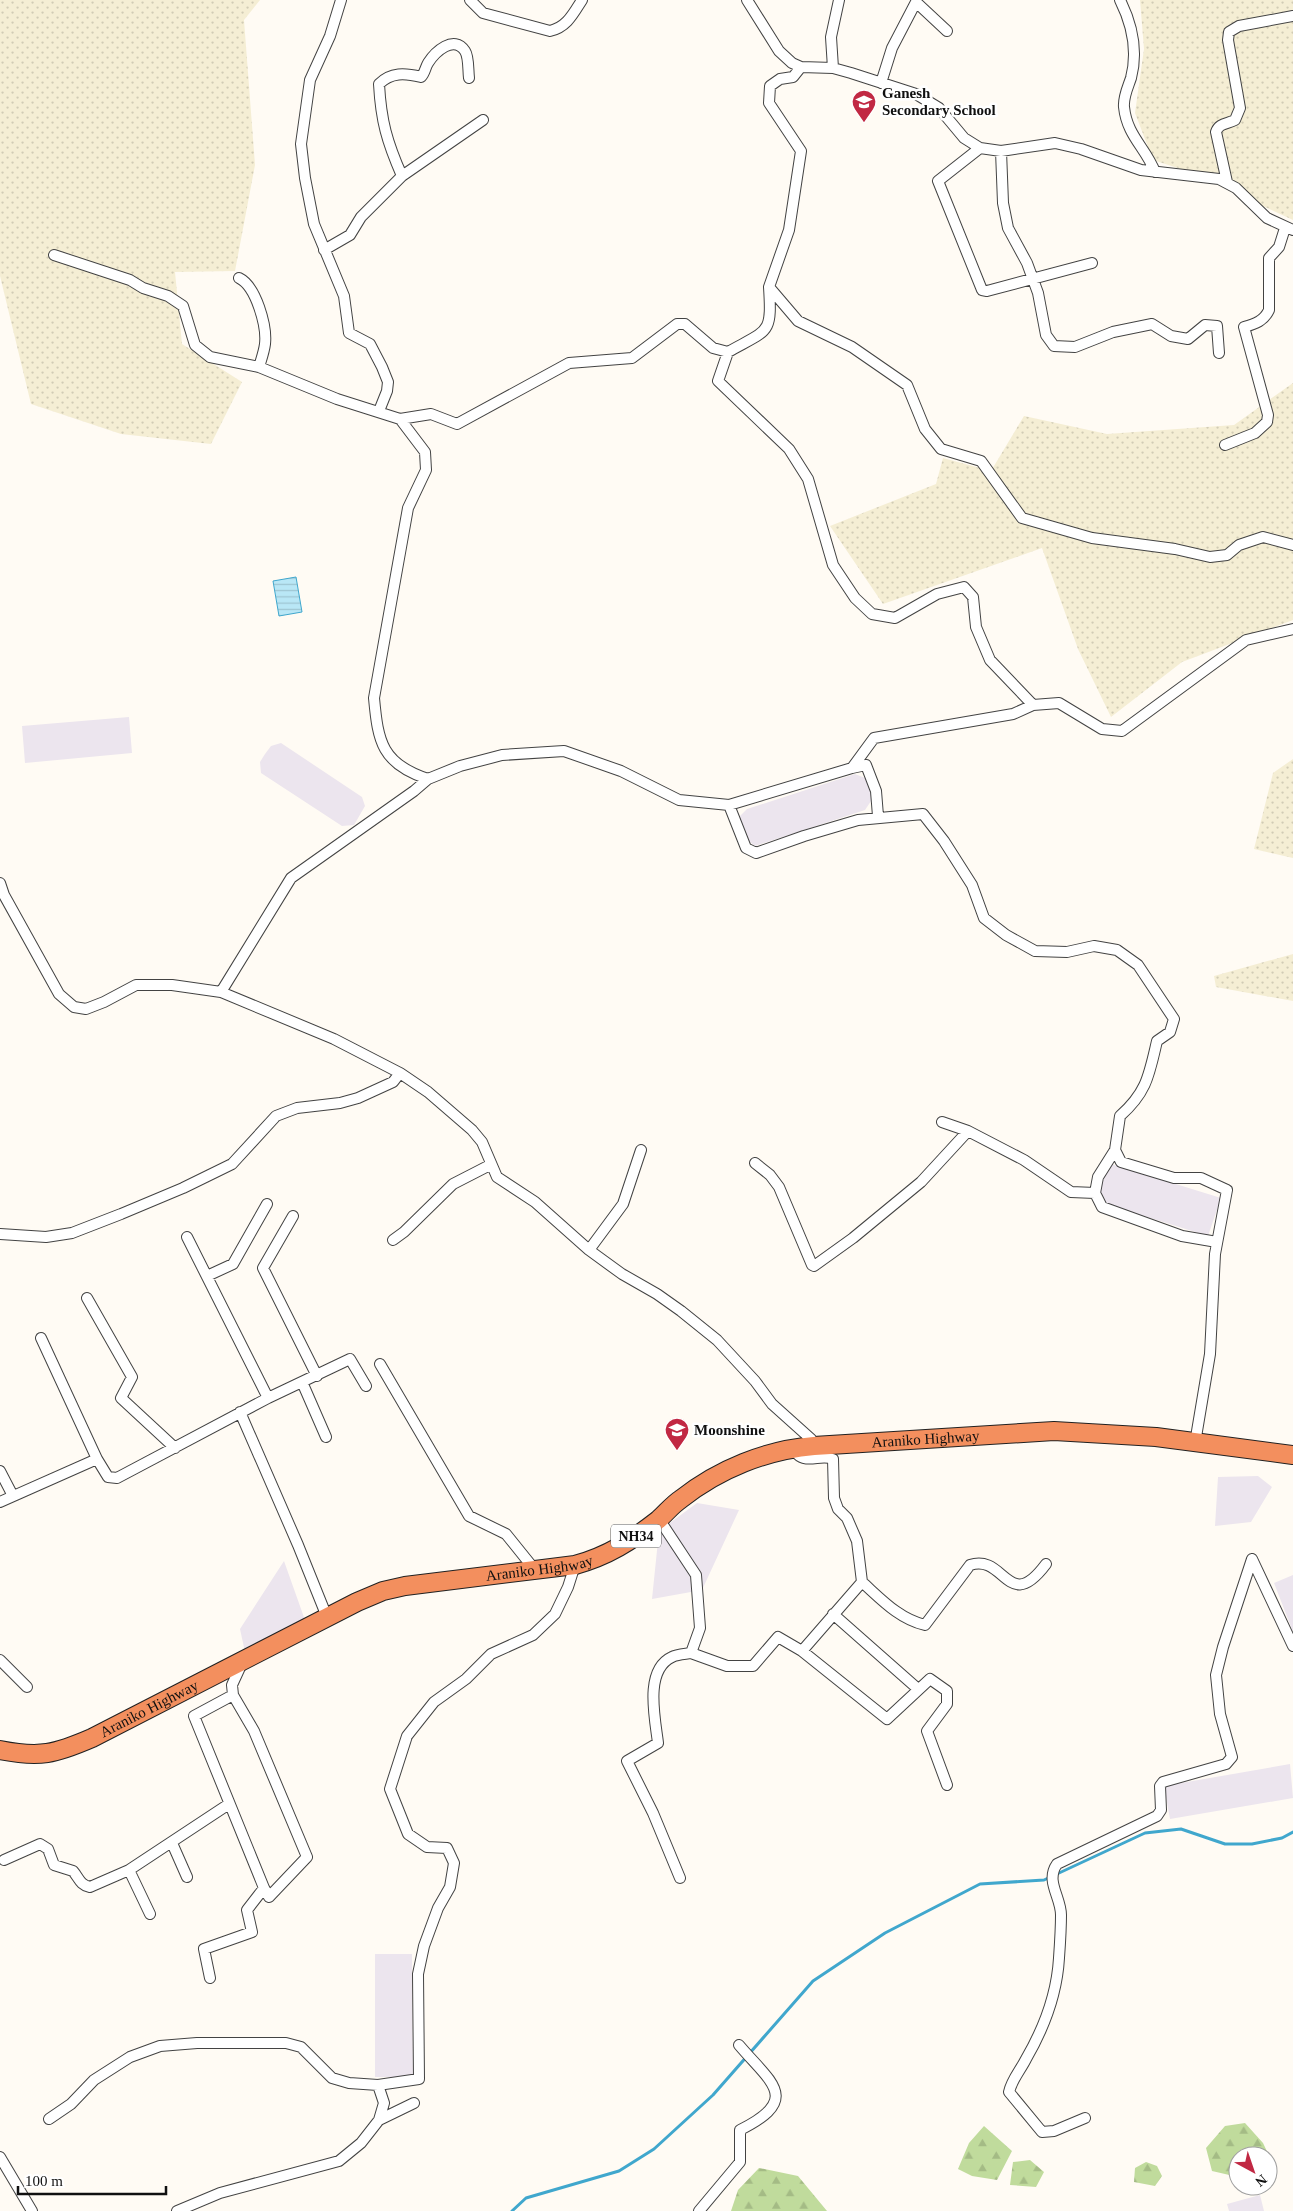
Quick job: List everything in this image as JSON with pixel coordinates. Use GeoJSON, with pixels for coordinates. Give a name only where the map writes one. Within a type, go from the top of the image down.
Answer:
{"type":"FeatureCollection","features":[{"type":"Feature","properties":{"kind":"highway","name":"Araniko Highway"},"geometry":{"type":"LineString","coordinates":[[0,1750],[32,1755],[48,1754],[67,1749],[92,1738],[327,1617],[383,1591],[405,1586],[575,1565],[599,1559],[620,1548],[659,1519],[680,1500],[716,1476],[746,1462],[806,1447],[1054,1431],[1156,1437],[1293,1455]]}},
{"type":"Feature","properties":{"kind":"street"},"geometry":{"type":"LineString","coordinates":[[341,0],[330,36],[310,80],[301,144],[304,178],[314,224],[344,296],[349,333],[370,344],[388,382],[387,391],[379,411]]}},
{"type":"Feature","properties":{"kind":"street"},"geometry":{"type":"LineString","coordinates":[[470,0],[483,13],[550,30],[560,28],[566,23],[582,0]]}},
{"type":"Feature","properties":{"kind":"street"},"geometry":{"type":"LineString","coordinates":[[748,0],[779,51],[792,63],[801,67],[833,68],[906,90],[927,100],[950,120],[964,138],[980,148],[1001,152],[1056,143],[1081,148],[1128,166],[1155,172],[1211,177],[1227,182],[1267,218],[1289,229],[1279,247],[1269,258],[1269,310],[1266,316],[1256,323],[1244,327],[1268,415],[1267,422],[1255,433],[1225,444]]}},
{"type":"Feature","properties":{"kind":"street"},"geometry":{"type":"LineString","coordinates":[[833,68],[831,37],[839,0]]}},
{"type":"Feature","properties":{"kind":"street"},"geometry":{"type":"LineString","coordinates":[[1120,0],[1129,18],[1133,42],[1132,75],[1124,105],[1125,114],[1132,134],[1150,160],[1155,172]]}},
{"type":"Feature","properties":{"kind":"street"},"geometry":{"type":"LineString","coordinates":[[881,83],[892,48],[916,2],[946,31]]}},
{"type":"Feature","properties":{"kind":"street"},"geometry":{"type":"LineString","coordinates":[[1227,182],[1216,132],[1217,128],[1222,124],[1235,120],[1240,108],[1228,40],[1230,32],[1239,26],[1293,16]]}},
{"type":"Feature","properties":{"kind":"street"},"geometry":{"type":"LineString","coordinates":[[402,176],[392,154],[381,118],[379,84],[385,78],[404,73],[421,77],[428,63],[441,49],[452,43],[458,44],[466,52],[469,78]]}},
{"type":"Feature","properties":{"kind":"street"},"geometry":{"type":"LineString","coordinates":[[801,67],[793,77],[780,79],[770,86],[769,103],[801,152],[789,230],[769,287],[769,325],[764,332],[728,352],[718,381],[789,449],[808,480],[833,565],[855,598],[872,614],[896,618],[937,594],[964,588],[973,597],[976,627],[990,660],[1033,705]]}},
{"type":"Feature","properties":{"kind":"street"},"geometry":{"type":"LineString","coordinates":[[324,250],[350,235],[362,218],[402,176],[483,120]]}},
{"type":"Feature","properties":{"kind":"street"},"geometry":{"type":"LineString","coordinates":[[980,148],[938,181],[982,290],[987,291],[1033,280],[1092,263]]}},
{"type":"Feature","properties":{"kind":"street"},"geometry":{"type":"LineString","coordinates":[[1001,152],[1003,203],[1008,228],[1027,263],[1046,335],[1054,346],[1076,347],[1113,332],[1152,324],[1171,336],[1188,339],[1205,325],[1217,326],[1219,353]]}},
{"type":"Feature","properties":{"kind":"street"},"geometry":{"type":"LineString","coordinates":[[54,255],[130,280],[144,288],[168,296],[183,306],[197,347],[213,358],[259,367],[337,399],[400,419],[431,414],[457,424],[569,363],[632,358],[677,324],[685,324],[713,348],[728,352]]}},
{"type":"Feature","properties":{"kind":"street"},"geometry":{"type":"LineString","coordinates":[[239,278],[251,287],[261,315],[265,344],[259,367]]}},
{"type":"Feature","properties":{"kind":"street"},"geometry":{"type":"LineString","coordinates":[[769,287],[798,321],[852,348],[907,385],[925,429],[941,449],[981,461],[1022,518],[1092,538],[1175,549],[1210,557],[1227,556],[1239,545],[1264,537],[1293,546]]}},
{"type":"Feature","properties":{"kind":"street"},"geometry":{"type":"LineString","coordinates":[[400,419],[425,452],[426,470],[408,508],[374,698],[377,730],[383,748],[395,762],[415,775],[428,779]]}},
{"type":"Feature","properties":{"kind":"street"},"geometry":{"type":"LineString","coordinates":[[852,768],[874,738],[1013,714],[1033,705],[1060,703],[1102,729],[1122,731],[1246,640],[1293,629]]}},
{"type":"Feature","properties":{"kind":"street"},"geometry":{"type":"LineString","coordinates":[[221,992],[290,878],[414,791],[428,779],[460,766],[502,755],[564,751],[621,771],[679,800],[729,805],[866,765],[876,791],[878,816]]}},
{"type":"Feature","properties":{"kind":"street"},"geometry":{"type":"LineString","coordinates":[[729,805],[746,848],[756,853],[858,820],[878,816],[923,814],[944,841],[972,885],[984,918],[1006,935],[1035,951],[1067,952],[1094,946],[1117,950],[1138,965],[1174,1018],[1170,1032],[1157,1041],[1150,1075],[1136,1101],[1120,1116],[1115,1150],[1098,1177],[1095,1193],[1102,1208],[1182,1236],[1217,1242]]}},
{"type":"Feature","properties":{"kind":"street"},"geometry":{"type":"LineString","coordinates":[[0,883],[8,903],[59,994],[74,1007],[86,1009],[136,985],[172,985],[221,992],[334,1039],[400,1073],[428,1092],[472,1130],[482,1142],[490,1165],[497,1177],[535,1202],[589,1250],[622,1274],[682,1311],[717,1340],[772,1404],[811,1439],[806,1447],[797,1454],[801,1458],[833,1458],[834,1498],[838,1509],[847,1518],[856,1541],[862,1582],[894,1611],[914,1623],[925,1625],[970,1565],[978,1562],[985,1564],[1016,1584],[1022,1585],[1029,1582],[1046,1564]]}},
{"type":"Feature","properties":{"kind":"street"},"geometry":{"type":"LineString","coordinates":[[0,1234],[46,1238],[72,1233],[121,1214],[183,1188],[232,1164],[276,1116],[297,1108],[340,1103],[358,1098],[393,1082],[400,1073]]}},
{"type":"Feature","properties":{"kind":"street"},"geometry":{"type":"LineString","coordinates":[[942,1122],[968,1131],[1036,1166],[1071,1192],[1095,1193]]}},
{"type":"Feature","properties":{"kind":"street"},"geometry":{"type":"LineString","coordinates":[[755,1163],[770,1174],[778,1187],[812,1266],[814,1266],[853,1238],[921,1182],[968,1131]]}},
{"type":"Feature","properties":{"kind":"street"},"geometry":{"type":"LineString","coordinates":[[589,1250],[623,1204],[641,1150]]}},
{"type":"Feature","properties":{"kind":"street"},"geometry":{"type":"LineString","coordinates":[[1115,1150],[1121,1162],[1174,1178],[1201,1178],[1227,1190],[1217,1242],[1210,1354],[1195,1443]]}},
{"type":"Feature","properties":{"kind":"street"},"geometry":{"type":"LineString","coordinates":[[393,1240],[404,1232],[453,1184],[490,1165]]}},
{"type":"Feature","properties":{"kind":"street"},"geometry":{"type":"LineString","coordinates":[[207,1276],[233,1264],[267,1204]]}},
{"type":"Feature","properties":{"kind":"street"},"geometry":{"type":"LineString","coordinates":[[293,1216],[262,1268],[317,1376]]}},
{"type":"Feature","properties":{"kind":"street"},"geometry":{"type":"LineString","coordinates":[[187,1237],[268,1398]]}},
{"type":"Feature","properties":{"kind":"street"},"geometry":{"type":"LineString","coordinates":[[87,1298],[132,1377],[122,1398],[176,1448]]}},
{"type":"Feature","properties":{"kind":"street"},"geometry":{"type":"LineString","coordinates":[[41,1338],[96,1459],[108,1478],[117,1478],[240,1412],[350,1359],[366,1386]]}},
{"type":"Feature","properties":{"kind":"street"},"geometry":{"type":"LineString","coordinates":[[380,1364],[469,1516],[506,1534],[535,1570]]}},
{"type":"Feature","properties":{"kind":"street"},"geometry":{"type":"LineString","coordinates":[[302,1382],[326,1437]]}},
{"type":"Feature","properties":{"kind":"street"},"geometry":{"type":"LineString","coordinates":[[240,1412],[327,1617]]}},
{"type":"Feature","properties":{"kind":"street"},"geometry":{"type":"LineString","coordinates":[[0,1502],[96,1459]]}},
{"type":"Feature","properties":{"kind":"street"},"geometry":{"type":"LineString","coordinates":[[0,1471],[13,1496]]}},
{"type":"Feature","properties":{"kind":"street"},"geometry":{"type":"LineString","coordinates":[[659,1519],[696,1575],[700,1628],[691,1653]]}},
{"type":"Feature","properties":{"kind":"street"},"geometry":{"type":"LineString","coordinates":[[1085,2118],[1054,2131],[1042,2132],[1009,2092],[1012,2080],[1026,2059],[1046,2017],[1056,1988],[1061,1914],[1052,1882],[1053,1870],[1057,1864],[1156,1816],[1161,1810],[1160,1786],[1163,1782],[1229,1761],[1232,1757],[1220,1714],[1216,1675],[1223,1647],[1252,1559],[1293,1646]]}},
{"type":"Feature","properties":{"kind":"street"},"geometry":{"type":"LineString","coordinates":[[49,2119],[70,2104],[94,2080],[130,2057],[160,2046],[198,2043],[286,2043],[301,2047],[332,2078],[349,2083],[378,2085],[419,2079],[418,1974],[424,1946],[438,1908],[450,1887],[454,1863],[447,1848],[427,1848],[408,1834],[390,1790],[407,1736],[434,1702],[466,1678],[491,1654],[533,1635],[555,1614],[568,1587],[575,1565]]}},
{"type":"Feature","properties":{"kind":"street"},"geometry":{"type":"LineString","coordinates":[[802,1651],[862,1582]]}},
{"type":"Feature","properties":{"kind":"street"},"geometry":{"type":"LineString","coordinates":[[833,1614],[918,1689]]}},
{"type":"Feature","properties":{"kind":"street"},"geometry":{"type":"LineString","coordinates":[[680,1878],[653,1813],[627,1761],[658,1743],[654,1680],[661,1665],[673,1656],[691,1653],[727,1666],[753,1666],[778,1637],[802,1651],[888,1719],[930,1679],[947,1691],[947,1704],[927,1730],[947,1785]]}},
{"type":"Feature","properties":{"kind":"street"},"geometry":{"type":"LineString","coordinates":[[0,1660],[27,1687]]}},
{"type":"Feature","properties":{"kind":"street"},"geometry":{"type":"LineString","coordinates":[[233,1695],[194,1716],[228,1804],[269,1897],[307,1857],[254,1731],[233,1695],[232,1685],[244,1660]]}},
{"type":"Feature","properties":{"kind":"street"},"geometry":{"type":"LineString","coordinates":[[4,1860],[40,1844],[48,1849],[54,1866],[73,1871],[84,1886],[90,1887],[129,1870],[228,1804]]}},
{"type":"Feature","properties":{"kind":"street"},"geometry":{"type":"LineString","coordinates":[[172,1842],[187,1877]]}},
{"type":"Feature","properties":{"kind":"street"},"geometry":{"type":"LineString","coordinates":[[129,1870],[150,1914]]}},
{"type":"Feature","properties":{"kind":"street"},"geometry":{"type":"LineString","coordinates":[[210,1978],[204,1949],[252,1932],[247,1910],[264,1888]]}},
{"type":"Feature","properties":{"kind":"street"},"geometry":{"type":"LineString","coordinates":[[699,2211],[740,2162],[740,2130],[768,2112],[776,2101],[776,2088],[770,2078],[739,2046]]}},
{"type":"Feature","properties":{"kind":"street"},"geometry":{"type":"LineString","coordinates":[[177,2211],[220,2193],[339,2161],[362,2142],[379,2120],[384,2103],[378,2085]]}},
{"type":"Feature","properties":{"kind":"street"},"geometry":{"type":"LineString","coordinates":[[379,2120],[414,2103]]}},
{"type":"Feature","properties":{"kind":"street"},"geometry":{"type":"LineString","coordinates":[[0,2157],[30,2206]]}},
{"type":"Feature","properties":{"kind":"shaded area"},"geometry":{"type":"Polygon","coordinates":[[[0,0],[260,0],[244,20],[255,165],[235,271],[175,272],[182,344],[242,382],[211,444],[121,434],[31,404],[0,276],[0,0]]]}},
{"type":"Feature","properties":{"kind":"shaded area"},"geometry":{"type":"Polygon","coordinates":[[[1140,0],[1293,0],[1293,220],[1193,173],[1153,160],[1135,113],[1144,49],[1140,0]]]}},
{"type":"Feature","properties":{"kind":"shaded area"},"geometry":{"type":"Polygon","coordinates":[[[1293,383],[1293,620],[1182,662],[1111,717],[1078,649],[1042,548],[883,604],[830,526],[936,484],[943,458],[991,471],[1024,416],[1107,434],[1234,425],[1293,383]]]}},
{"type":"Feature","properties":{"kind":"shaded area"},"geometry":{"type":"Polygon","coordinates":[[[129,717],[132,753],[25,763],[22,726],[129,717]]]}},
{"type":"Feature","properties":{"kind":"shaded area"},"geometry":{"type":"Polygon","coordinates":[[[281,743],[362,797],[365,806],[354,825],[342,826],[261,773],[260,762],[265,754],[271,746],[281,743]]]}},
{"type":"Feature","properties":{"kind":"shaded area"},"geometry":{"type":"Polygon","coordinates":[[[1293,759],[1293,858],[1254,849],[1273,773],[1293,759]]]}},
{"type":"Feature","properties":{"kind":"shaded area"},"geometry":{"type":"Polygon","coordinates":[[[855,774],[865,778],[871,789],[871,801],[865,810],[755,846],[746,839],[738,818],[747,809],[855,774]]]}},
{"type":"Feature","properties":{"kind":"shaded area"},"geometry":{"type":"Polygon","coordinates":[[[1293,954],[1293,1001],[1216,987],[1214,976],[1293,954]]]}},
{"type":"Feature","properties":{"kind":"shaded area"},"geometry":{"type":"Polygon","coordinates":[[[1108,1163],[1221,1198],[1208,1236],[1096,1201],[1108,1163]]]}},
{"type":"Feature","properties":{"kind":"shaded area"},"geometry":{"type":"Polygon","coordinates":[[[1258,1476],[1272,1487],[1251,1522],[1215,1526],[1218,1477],[1258,1476]]]}},
{"type":"Feature","properties":{"kind":"shaded area"},"geometry":{"type":"Polygon","coordinates":[[[697,1503],[739,1510],[702,1590],[652,1599],[659,1531],[697,1503]]]}},
{"type":"Feature","properties":{"kind":"shaded area"},"geometry":{"type":"Polygon","coordinates":[[[284,1561],[306,1623],[245,1652],[240,1629],[284,1561]]]}},
{"type":"Feature","properties":{"kind":"shaded area"},"geometry":{"type":"Polygon","coordinates":[[[1293,1575],[1293,1632],[1274,1583],[1293,1575]]]}},
{"type":"Feature","properties":{"kind":"shaded area"},"geometry":{"type":"Polygon","coordinates":[[[1290,1764],[1293,1798],[1170,1819],[1164,1786],[1290,1764]]]}},
{"type":"Feature","properties":{"kind":"shaded area"},"geometry":{"type":"Polygon","coordinates":[[[375,1954],[412,1954],[413,2077],[375,2077],[375,1954]]]}},
{"type":"Feature","properties":{"kind":"shaded area"},"geometry":{"type":"Polygon","coordinates":[[[1260,2196],[1264,2211],[1229,2211],[1227,2204],[1260,2196]]]}},
{"type":"Feature","properties":{"kind":"green space"},"geometry":{"type":"Polygon","coordinates":[[[1245,2123],[1264,2146],[1228,2146],[1228,2175],[1212,2171],[1206,2148],[1225,2126],[1245,2123]]]}},
{"type":"Feature","properties":{"kind":"green space"},"geometry":{"type":"Polygon","coordinates":[[[984,2126],[1012,2151],[997,2180],[972,2176],[958,2169],[969,2143],[984,2126]]]}},
{"type":"Feature","properties":{"kind":"green space"},"geometry":{"type":"Polygon","coordinates":[[[1030,2160],[1044,2172],[1036,2187],[1010,2185],[1013,2162],[1030,2160]]]}},
{"type":"Feature","properties":{"kind":"green space"},"geometry":{"type":"Polygon","coordinates":[[[1146,2162],[1157,2166],[1162,2176],[1155,2186],[1134,2182],[1135,2168],[1146,2162]]]}},
{"type":"Feature","properties":{"kind":"green space"},"geometry":{"type":"Polygon","coordinates":[[[759,2168],[798,2176],[827,2211],[731,2211],[738,2190],[759,2168]]]}},
{"type":"Feature","properties":{"kind":"water"},"geometry":{"type":"Polygon","coordinates":[[[296,577],[302,612],[279,616],[273,581],[296,577]]]}},
{"type":"Feature","properties":{"kind":"waterway"},"geometry":{"type":"LineString","coordinates":[[512,2211],[526,2198],[619,2171],[654,2149],[713,2095],[813,1981],[885,1933],[980,1884],[1044,1880],[1145,1833],[1181,1829],[1225,1844],[1252,1844],[1282,1838],[1293,1832]]}},
{"type":"Feature","properties":{"kind":"place","name":"Ganesh Secondary School"},"geometry":{"type":"Point","coordinates":[864,123]}},
{"type":"Feature","properties":{"kind":"place","name":"Moonshine"},"geometry":{"type":"Point","coordinates":[677,1451]}}]}
